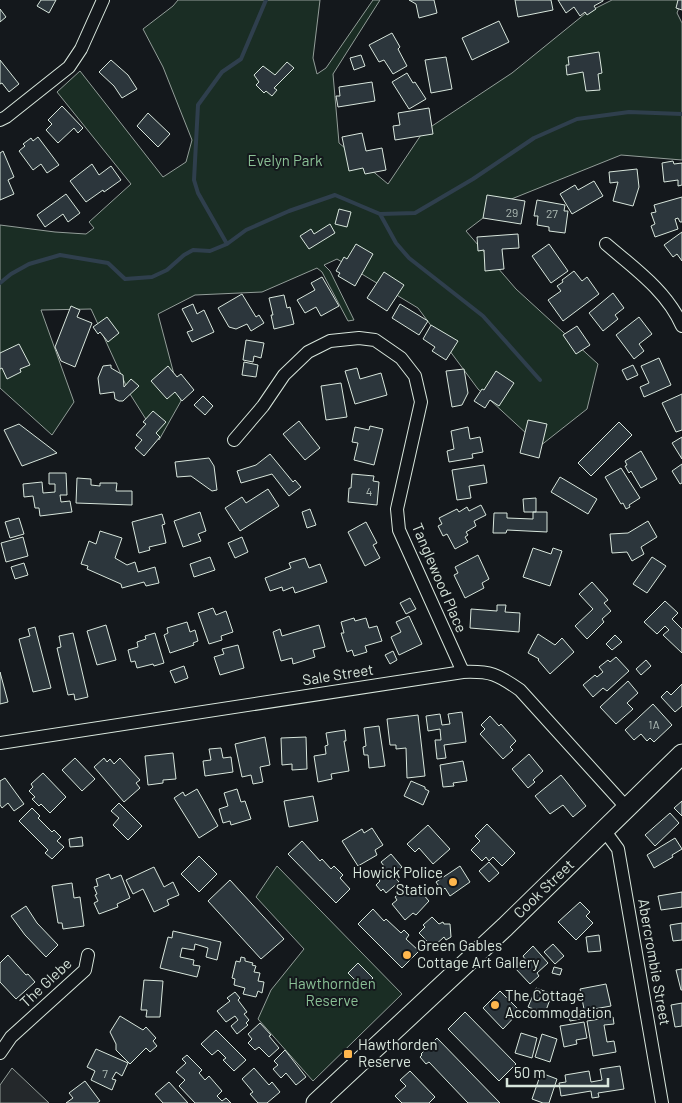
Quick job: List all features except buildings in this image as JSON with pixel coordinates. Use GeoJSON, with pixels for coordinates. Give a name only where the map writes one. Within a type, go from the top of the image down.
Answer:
{"type":"FeatureCollection","features":[{"type":"Feature","properties":{"kind":"main road","name":"Cook Street"},"geometry":{"type":"LineString","coordinates":[[316,1103],[505,926],[682,754]]}},
{"type":"Feature","properties":{"kind":"street"},"geometry":{"type":"LineString","coordinates":[[0,120],[69,67],[81,49],[103,0]]}},
{"type":"Feature","properties":{"kind":"street"},"geometry":{"type":"LineString","coordinates":[[606,244],[657,288],[678,315],[682,326]]}},
{"type":"Feature","properties":{"kind":"street","name":"Tanglewood Place"},"geometry":{"type":"LineString","coordinates":[[234,440],[263,406],[284,375],[308,352],[330,341],[359,338],[375,340],[401,358],[415,376],[421,402],[397,509],[399,530],[462,672]]}},
{"type":"Feature","properties":{"kind":"street","name":"Sale Street"},"geometry":{"type":"LineString","coordinates":[[0,743],[462,672],[490,673],[500,676],[520,690],[626,807]]}},
{"type":"Feature","properties":{"kind":"street","name":"Abercrombie Street"},"geometry":{"type":"LineString","coordinates":[[604,830],[618,849],[662,1103]]}},
{"type":"Feature","properties":{"kind":"street","name":"The Glebe"},"geometry":{"type":"LineString","coordinates":[[0,1053],[11,1037],[85,970],[88,955]]}},
{"type":"Feature","properties":{"kind":"green space","name":"Evelyn Park"},"geometry":{"type":"Polygon","coordinates":[[[178,0],[320,0],[313,58],[317,74],[326,68],[373,0],[380,0],[333,74],[339,143],[388,184],[423,132],[512,73],[586,13],[612,0],[682,0],[677,13],[682,23],[682,160],[621,155],[504,202],[466,231],[516,289],[598,364],[587,409],[540,446],[478,389],[418,308],[337,259],[324,265],[330,271],[354,320],[348,321],[322,272],[317,268],[262,292],[195,295],[158,314],[181,401],[159,440],[130,394],[91,309],[41,310],[74,402],[52,435],[0,388],[0,225],[86,234],[94,228],[89,222],[131,184],[57,92],[80,71],[163,177],[186,162],[192,140],[163,67],[143,29],[178,0]]]}},
{"type":"Feature","properties":{"kind":"green space","name":"Hawthornden Reserve"},"geometry":{"type":"Polygon","coordinates":[[[277,866],[402,994],[313,1081],[258,1019],[271,990],[304,949],[256,897],[277,866]]]}},
{"type":"Feature","properties":{"kind":"shaded area"},"geometry":{"type":"Polygon","coordinates":[[[12,1068],[49,1103],[0,1103],[0,1085],[12,1068]]]}},
{"type":"Feature","properties":{"kind":"waterway"},"geometry":{"type":"LineString","coordinates":[[227,244],[198,193],[194,180],[198,105],[222,72],[241,59],[266,0]]}},
{"type":"Feature","properties":{"kind":"waterway"},"geometry":{"type":"LineString","coordinates":[[0,283],[29,264],[60,255],[108,263],[125,279],[152,277],[167,270],[184,255],[193,250],[210,251],[227,244],[246,230],[289,211],[335,195],[380,214],[415,213],[473,179],[534,138],[577,119],[629,112],[682,114]]}},
{"type":"Feature","properties":{"kind":"waterway"},"geometry":{"type":"LineString","coordinates":[[380,214],[396,243],[409,258],[483,316],[540,380]]}},
{"type":"Feature","properties":{"kind":"place","name":"Howick Police Station"},"geometry":{"type":"Point","coordinates":[453,882]}},
{"type":"Feature","properties":{"kind":"place","name":"Green Gables Cottage Art Gallery"},"geometry":{"type":"Point","coordinates":[407,955]}},
{"type":"Feature","properties":{"kind":"place","name":"The Cottage Accommodation"},"geometry":{"type":"Point","coordinates":[495,1005]}},
{"type":"Feature","properties":{"kind":"place","name":"Hawthorden Reserve"},"geometry":{"type":"Point","coordinates":[348,1054]}}]}
